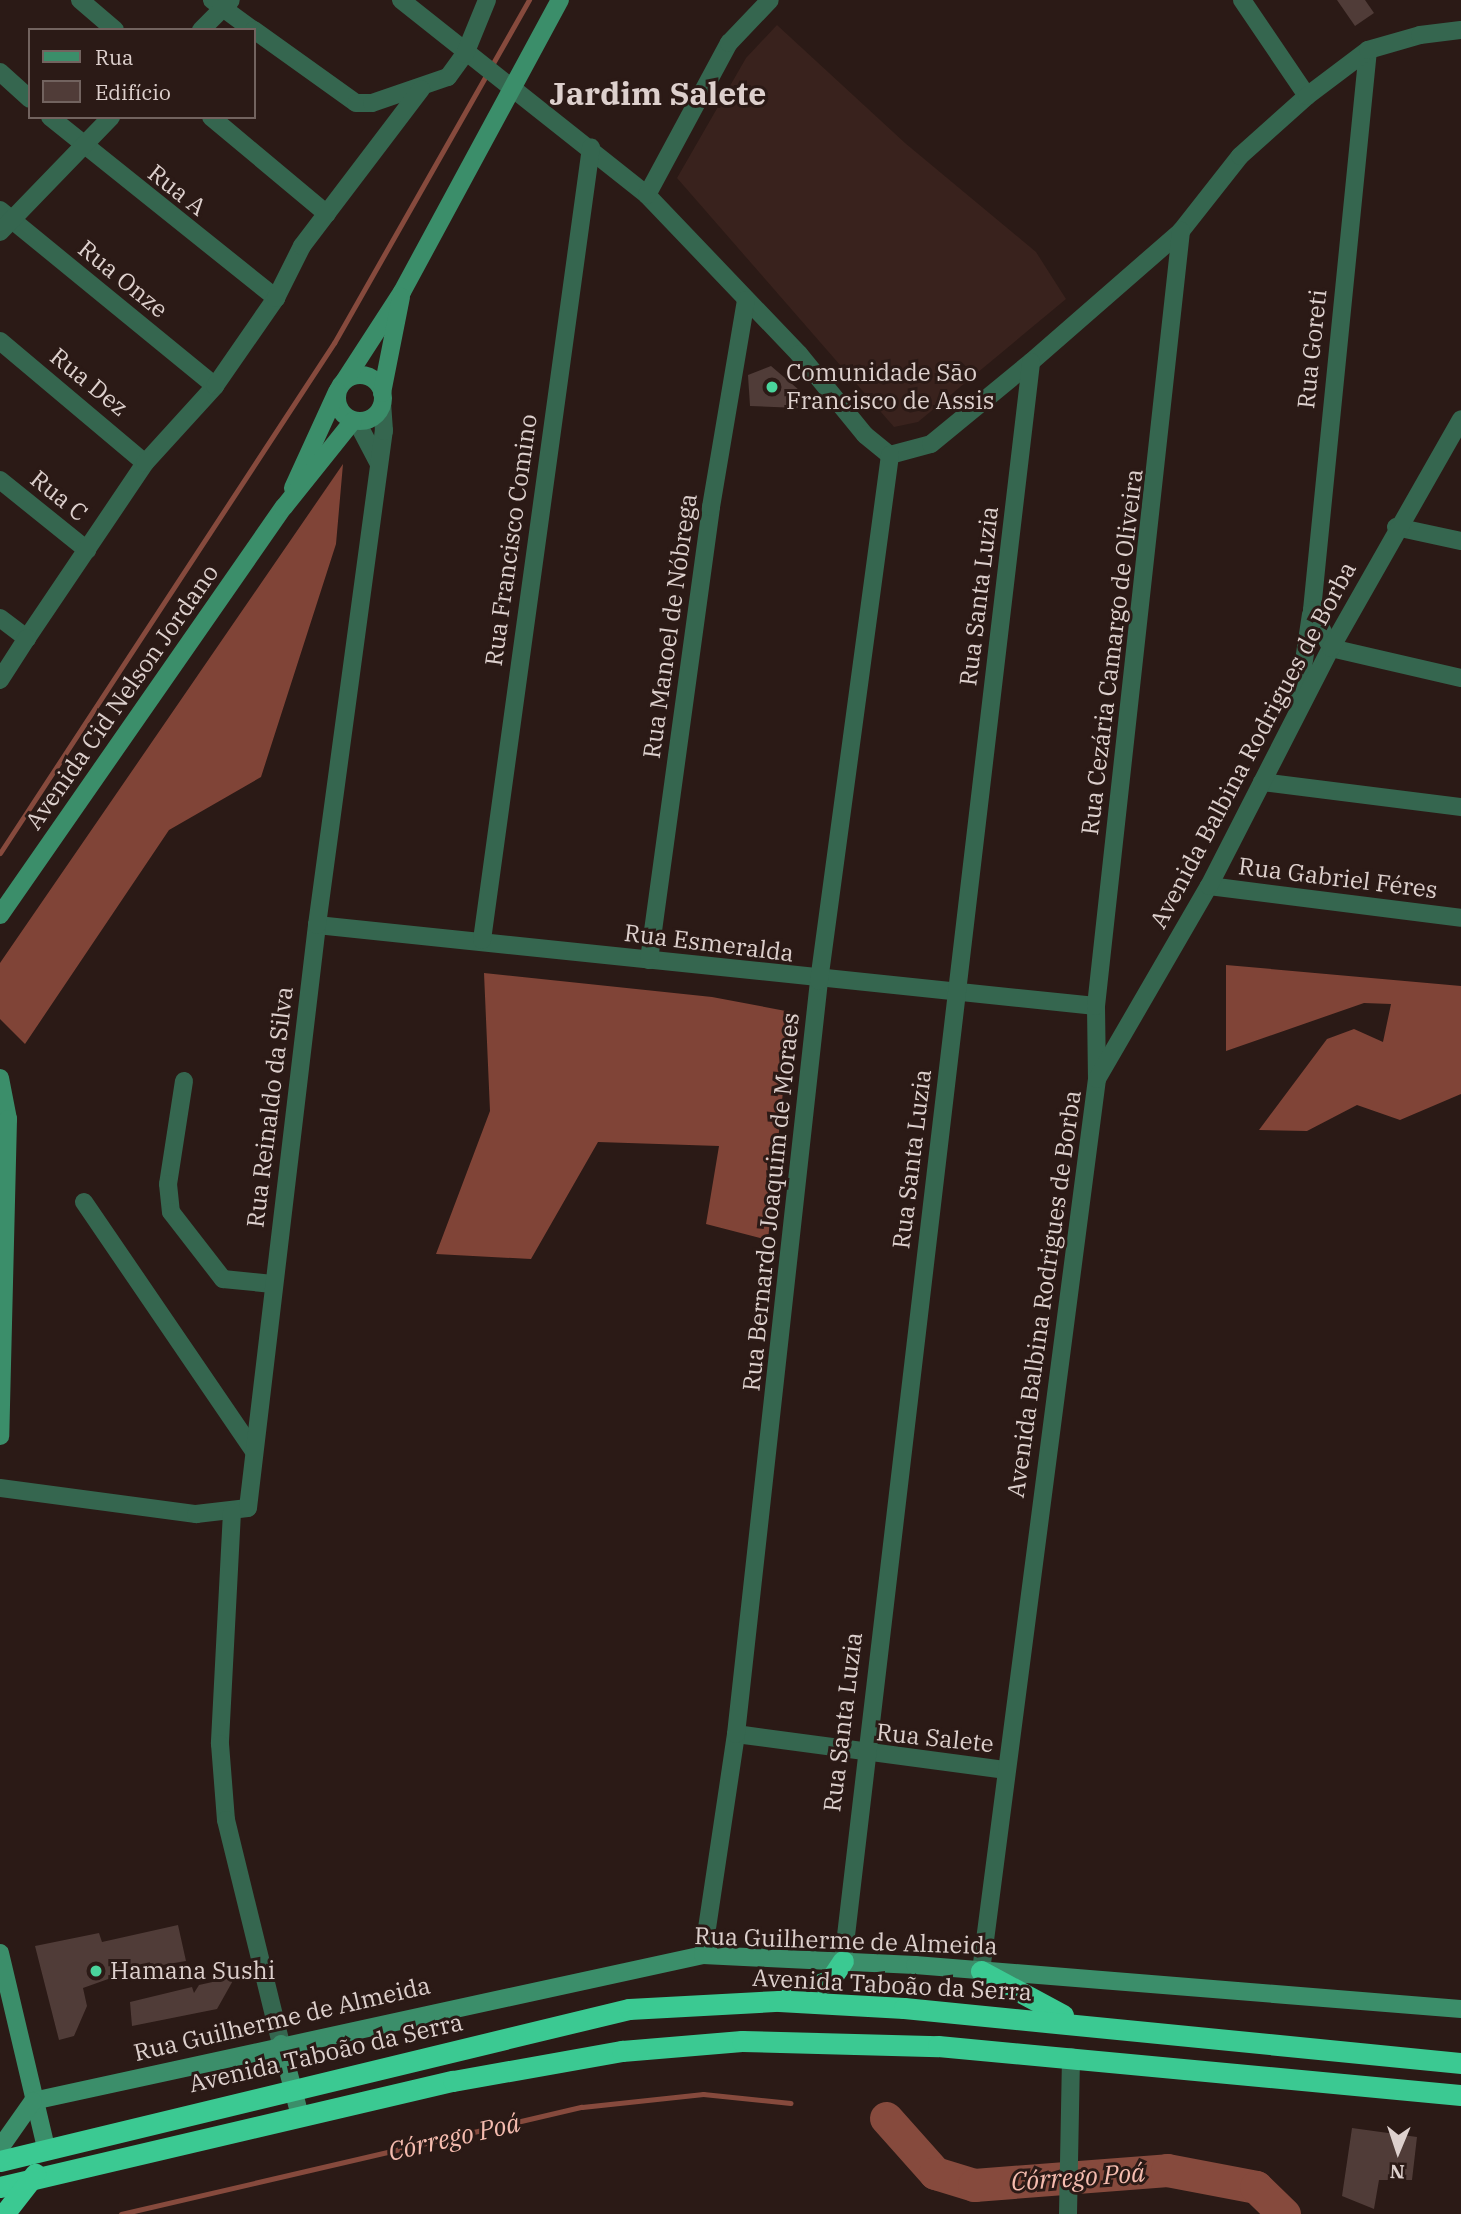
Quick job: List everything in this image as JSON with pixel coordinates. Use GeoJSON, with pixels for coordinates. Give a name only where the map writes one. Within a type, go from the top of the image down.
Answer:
{"type":"FeatureCollection","features":[{"type":"Feature","properties":{"kind":"highway"},"geometry":{"type":"LineString","coordinates":[[779,2001],[831,1980],[843,1961]]}},
{"type":"Feature","properties":{"kind":"highway"},"geometry":{"type":"LineString","coordinates":[[981,1972],[1078,2021]]}},
{"type":"Feature","properties":{"kind":"highway","name":"Avenida Taboão da Serra"},"geometry":{"type":"LineString","coordinates":[[0,2161],[292,2088],[629,2009],[779,2001],[1078,2021],[1461,2063]]}},
{"type":"Feature","properties":{"kind":"highway"},"geometry":{"type":"LineString","coordinates":[[0,2187],[453,2081],[622,2051],[742,2041],[1072,2057],[1461,2095]]}},
{"type":"Feature","properties":{"kind":"highway"},"geometry":{"type":"LineString","coordinates":[[4,2214],[33,2179],[46,2148]]}},
{"type":"Feature","properties":{"kind":"street"},"geometry":{"type":"LineString","coordinates":[[80,0],[113,28]]}},
{"type":"Feature","properties":{"kind":"street"},"geometry":{"type":"LineString","coordinates":[[401,0],[480,67],[513,87],[591,147],[647,195],[746,300],[865,435],[890,455],[931,444],[1031,362],[1181,230],[1240,156],[1307,96],[1368,50],[1419,35],[1461,30]]}},
{"type":"Feature","properties":{"kind":"street"},"geometry":{"type":"LineString","coordinates":[[256,32],[356,103],[421,89],[448,77],[465,54],[487,0]]}},
{"type":"Feature","properties":{"kind":"street","name":"Avenida Cid Nelson Jordano"},"geometry":{"type":"LineString","coordinates":[[284,507],[341,386],[402,292],[560,0]]}},
{"type":"Feature","properties":{"kind":"street"},"geometry":{"type":"LineString","coordinates":[[647,195],[729,43],[770,0]]}},
{"type":"Feature","properties":{"kind":"street"},"geometry":{"type":"LineString","coordinates":[[1242,0],[1307,96]]}},
{"type":"Feature","properties":{"kind":"street"},"geometry":{"type":"LineString","coordinates":[[203,28],[222,3],[251,28]]}},
{"type":"Feature","properties":{"kind":"street","name":"Rua Goreti"},"geometry":{"type":"LineString","coordinates":[[1295,718],[1312,610],[1368,50]]}},
{"type":"Feature","properties":{"kind":"street"},"geometry":{"type":"LineString","coordinates":[[0,72],[28,97]]}},
{"type":"Feature","properties":{"kind":"street"},"geometry":{"type":"LineString","coordinates":[[0,680],[145,463],[215,386],[276,298],[303,246],[421,89]]}},
{"type":"Feature","properties":{"kind":"street","name":"Rua A"},"geometry":{"type":"LineString","coordinates":[[52,119],[82,146],[276,298]]}},
{"type":"Feature","properties":{"kind":"street"},"geometry":{"type":"LineString","coordinates":[[4,220],[109,119]]}},
{"type":"Feature","properties":{"kind":"street"},"geometry":{"type":"LineString","coordinates":[[213,119],[327,214]]}},
{"type":"Feature","properties":{"kind":"street","name":"Rua Francisco Comino"},"geometry":{"type":"LineString","coordinates":[[482,940],[591,147]]}},
{"type":"Feature","properties":{"kind":"street","name":"Rua Onze"},"geometry":{"type":"LineString","coordinates":[[4,220],[215,386]]}},
{"type":"Feature","properties":{"kind":"street","name":"Rua Cezária Camargo de Oliveira"},"geometry":{"type":"LineString","coordinates":[[1097,1079],[1096,1006],[1181,230]]}},
{"type":"Feature","properties":{"kind":"street","name":"Avenida Cid Nelson Jordano"},"geometry":{"type":"LineString","coordinates":[[382,399],[402,292]]}},
{"type":"Feature","properties":{"kind":"street","name":"Rua Manoel de Nóbrega"},"geometry":{"type":"LineString","coordinates":[[649,960],[711,507],[746,300]]}},
{"type":"Feature","properties":{"kind":"street","name":"Rua Dez"},"geometry":{"type":"LineString","coordinates":[[0,341],[145,463]]}},
{"type":"Feature","properties":{"kind":"street","name":"Rua Santa Luzia"},"geometry":{"type":"LineString","coordinates":[[843,1961],[863,1754],[957,994],[1031,362]]}},
{"type":"Feature","properties":{"kind":"street"},"geometry":{"type":"LineString","coordinates":[[355,421],[372,418],[382,399],[367,376],[341,386],[339,410],[355,421],[379,464]]}},
{"type":"Feature","properties":{"kind":"street","name":"Rua Reinaldo da Silva"},"geometry":{"type":"LineString","coordinates":[[232,1512],[248,1508],[317,925],[379,464],[382,399]]}},
{"type":"Feature","properties":{"kind":"street","name":"Avenida Cid Nelson Jordano"},"geometry":{"type":"LineString","coordinates":[[0,915],[284,507],[355,421]]}},
{"type":"Feature","properties":{"kind":"street","name":"Avenida Balbina Rodrigues de Borba"},"geometry":{"type":"LineString","coordinates":[[981,1972],[1005,1770],[1097,1079],[1209,886],[1396,527],[1461,421]]}},
{"type":"Feature","properties":{"kind":"street","name":"Rua Bernardo Joaquim de Moraes"},"geometry":{"type":"LineString","coordinates":[[703,1955],[736,1734],[819,981],[890,455]]}},
{"type":"Feature","properties":{"kind":"street","name":"Rua C"},"geometry":{"type":"LineString","coordinates":[[0,480],[87,550]]}},
{"type":"Feature","properties":{"kind":"street"},"geometry":{"type":"LineString","coordinates":[[1396,527],[1461,541]]}},
{"type":"Feature","properties":{"kind":"street"},"geometry":{"type":"LineString","coordinates":[[1312,610],[1331,648],[1461,678]]}},
{"type":"Feature","properties":{"kind":"street"},"geometry":{"type":"LineString","coordinates":[[0,618],[27,638]]}},
{"type":"Feature","properties":{"kind":"street"},"geometry":{"type":"LineString","coordinates":[[1262,782],[1461,807]]}},
{"type":"Feature","properties":{"kind":"street","name":"Rua Gabriel Féres"},"geometry":{"type":"LineString","coordinates":[[1209,886],[1461,918]]}},
{"type":"Feature","properties":{"kind":"street","name":"Rua Esmeralda"},"geometry":{"type":"LineString","coordinates":[[317,925],[482,940],[819,981],[1096,1006]]}},
{"type":"Feature","properties":{"kind":"street"},"geometry":{"type":"LineString","coordinates":[[0,1078],[8,1119],[0,1436]]}},
{"type":"Feature","properties":{"kind":"street"},"geometry":{"type":"LineString","coordinates":[[184,1081],[169,1184],[171,1212],[223,1279],[273,1284]]}},
{"type":"Feature","properties":{"kind":"street"},"geometry":{"type":"LineString","coordinates":[[84,1202],[253,1450]]}},
{"type":"Feature","properties":{"kind":"street"},"geometry":{"type":"LineString","coordinates":[[0,1488],[196,1514],[232,1512],[220,1744],[226,1819],[300,2116]]}},
{"type":"Feature","properties":{"kind":"street","name":"Rua Salete"},"geometry":{"type":"LineString","coordinates":[[736,1734],[863,1754],[1005,1770]]}},
{"type":"Feature","properties":{"kind":"street"},"geometry":{"type":"LineString","coordinates":[[0,1953],[46,2148]]}},
{"type":"Feature","properties":{"kind":"street","name":"Rua Guilherme de Almeida"},"geometry":{"type":"LineString","coordinates":[[33,2101],[281,2044],[703,1955],[843,1961],[1461,2008]]}},
{"type":"Feature","properties":{"kind":"street"},"geometry":{"type":"LineString","coordinates":[[1068,2214],[1067,2143],[1072,2057]]}},
{"type":"Feature","properties":{"kind":"street"},"geometry":{"type":"LineString","coordinates":[[0,2148],[33,2101]]}},
{"type":"Feature","properties":{"kind":"shaded area"},"geometry":{"type":"Polygon","coordinates":[[[777,25],[905,143],[1036,252],[1066,299],[918,422],[894,427],[677,178],[746,58],[777,25]]]}},
{"type":"Feature","properties":{"kind":"shaded area"},"geometry":{"type":"Polygon","coordinates":[[[343,464],[336,544],[261,777],[169,830],[25,1044],[0,1019],[0,963],[343,464]]]}},
{"type":"Feature","properties":{"kind":"shaded area"},"geometry":{"type":"Polygon","coordinates":[[[1226,965],[1461,986],[1461,1094],[1400,1120],[1357,1105],[1307,1131],[1259,1130],[1327,1039],[1354,1029],[1383,1042],[1391,1004],[1364,1003],[1226,1051],[1226,965]]]}},
{"type":"Feature","properties":{"kind":"shaded area"},"geometry":{"type":"Polygon","coordinates":[[[484,973],[712,997],[791,1012],[768,1240],[706,1224],[719,1146],[598,1142],[531,1259],[436,1254],[490,1111],[484,973]]]}},
{"type":"Feature","properties":{"kind":"building"},"geometry":{"type":"Polygon","coordinates":[[[1337,0],[1365,0],[1374,13],[1355,26],[1337,0]]]}},
{"type":"Feature","properties":{"kind":"building","name":"Comunidade São Francisco de Assis"},"geometry":{"type":"Polygon","coordinates":[[[771,366],[799,390],[798,408],[750,406],[748,375],[771,366]]]}},
{"type":"Feature","properties":{"kind":"building"},"geometry":{"type":"Polygon","coordinates":[[[178,1925],[186,1961],[110,1974],[111,1978],[83,1988],[87,2006],[74,2036],[59,2040],[35,1946],[99,1933],[102,1942],[178,1925]]]}},
{"type":"Feature","properties":{"kind":"building"},"geometry":{"type":"Polygon","coordinates":[[[235,1977],[217,2009],[132,2026],[130,2002],[192,1987],[194,1993],[199,1985],[235,1977]]]}},
{"type":"Feature","properties":{"kind":"building"},"geometry":{"type":"Polygon","coordinates":[[[1352,2128],[1417,2137],[1412,2180],[1379,2180],[1374,2209],[1342,2196],[1352,2128]]]}},
{"type":"Feature","properties":{"kind":"waterway"},"geometry":{"type":"LineString","coordinates":[[0,853],[334,343],[529,0]]}},
{"type":"Feature","properties":{"kind":"waterway","name":"Córrego Poá"},"geometry":{"type":"LineString","coordinates":[[121,2214],[582,2107],[703,2094],[791,2103]]}},
{"type":"Feature","properties":{"kind":"waterway","name":"Córrego Poá"},"geometry":{"type":"LineString","coordinates":[[886,2118],[935,2173],[974,2185],[1167,2170],[1256,2187],[1284,2214]]}},
{"type":"Feature","properties":{"kind":"place","name":"Comunidade São Francisco de Assis"},"geometry":{"type":"Point","coordinates":[772,387]}},
{"type":"Feature","properties":{"kind":"place","name":"Hamana Sushi"},"geometry":{"type":"Point","coordinates":[96,1971]}},
{"type":"Feature","properties":{"kind":"district","name":"Jardim Salete"},"geometry":{"type":"Point","coordinates":[658,93]}}]}
